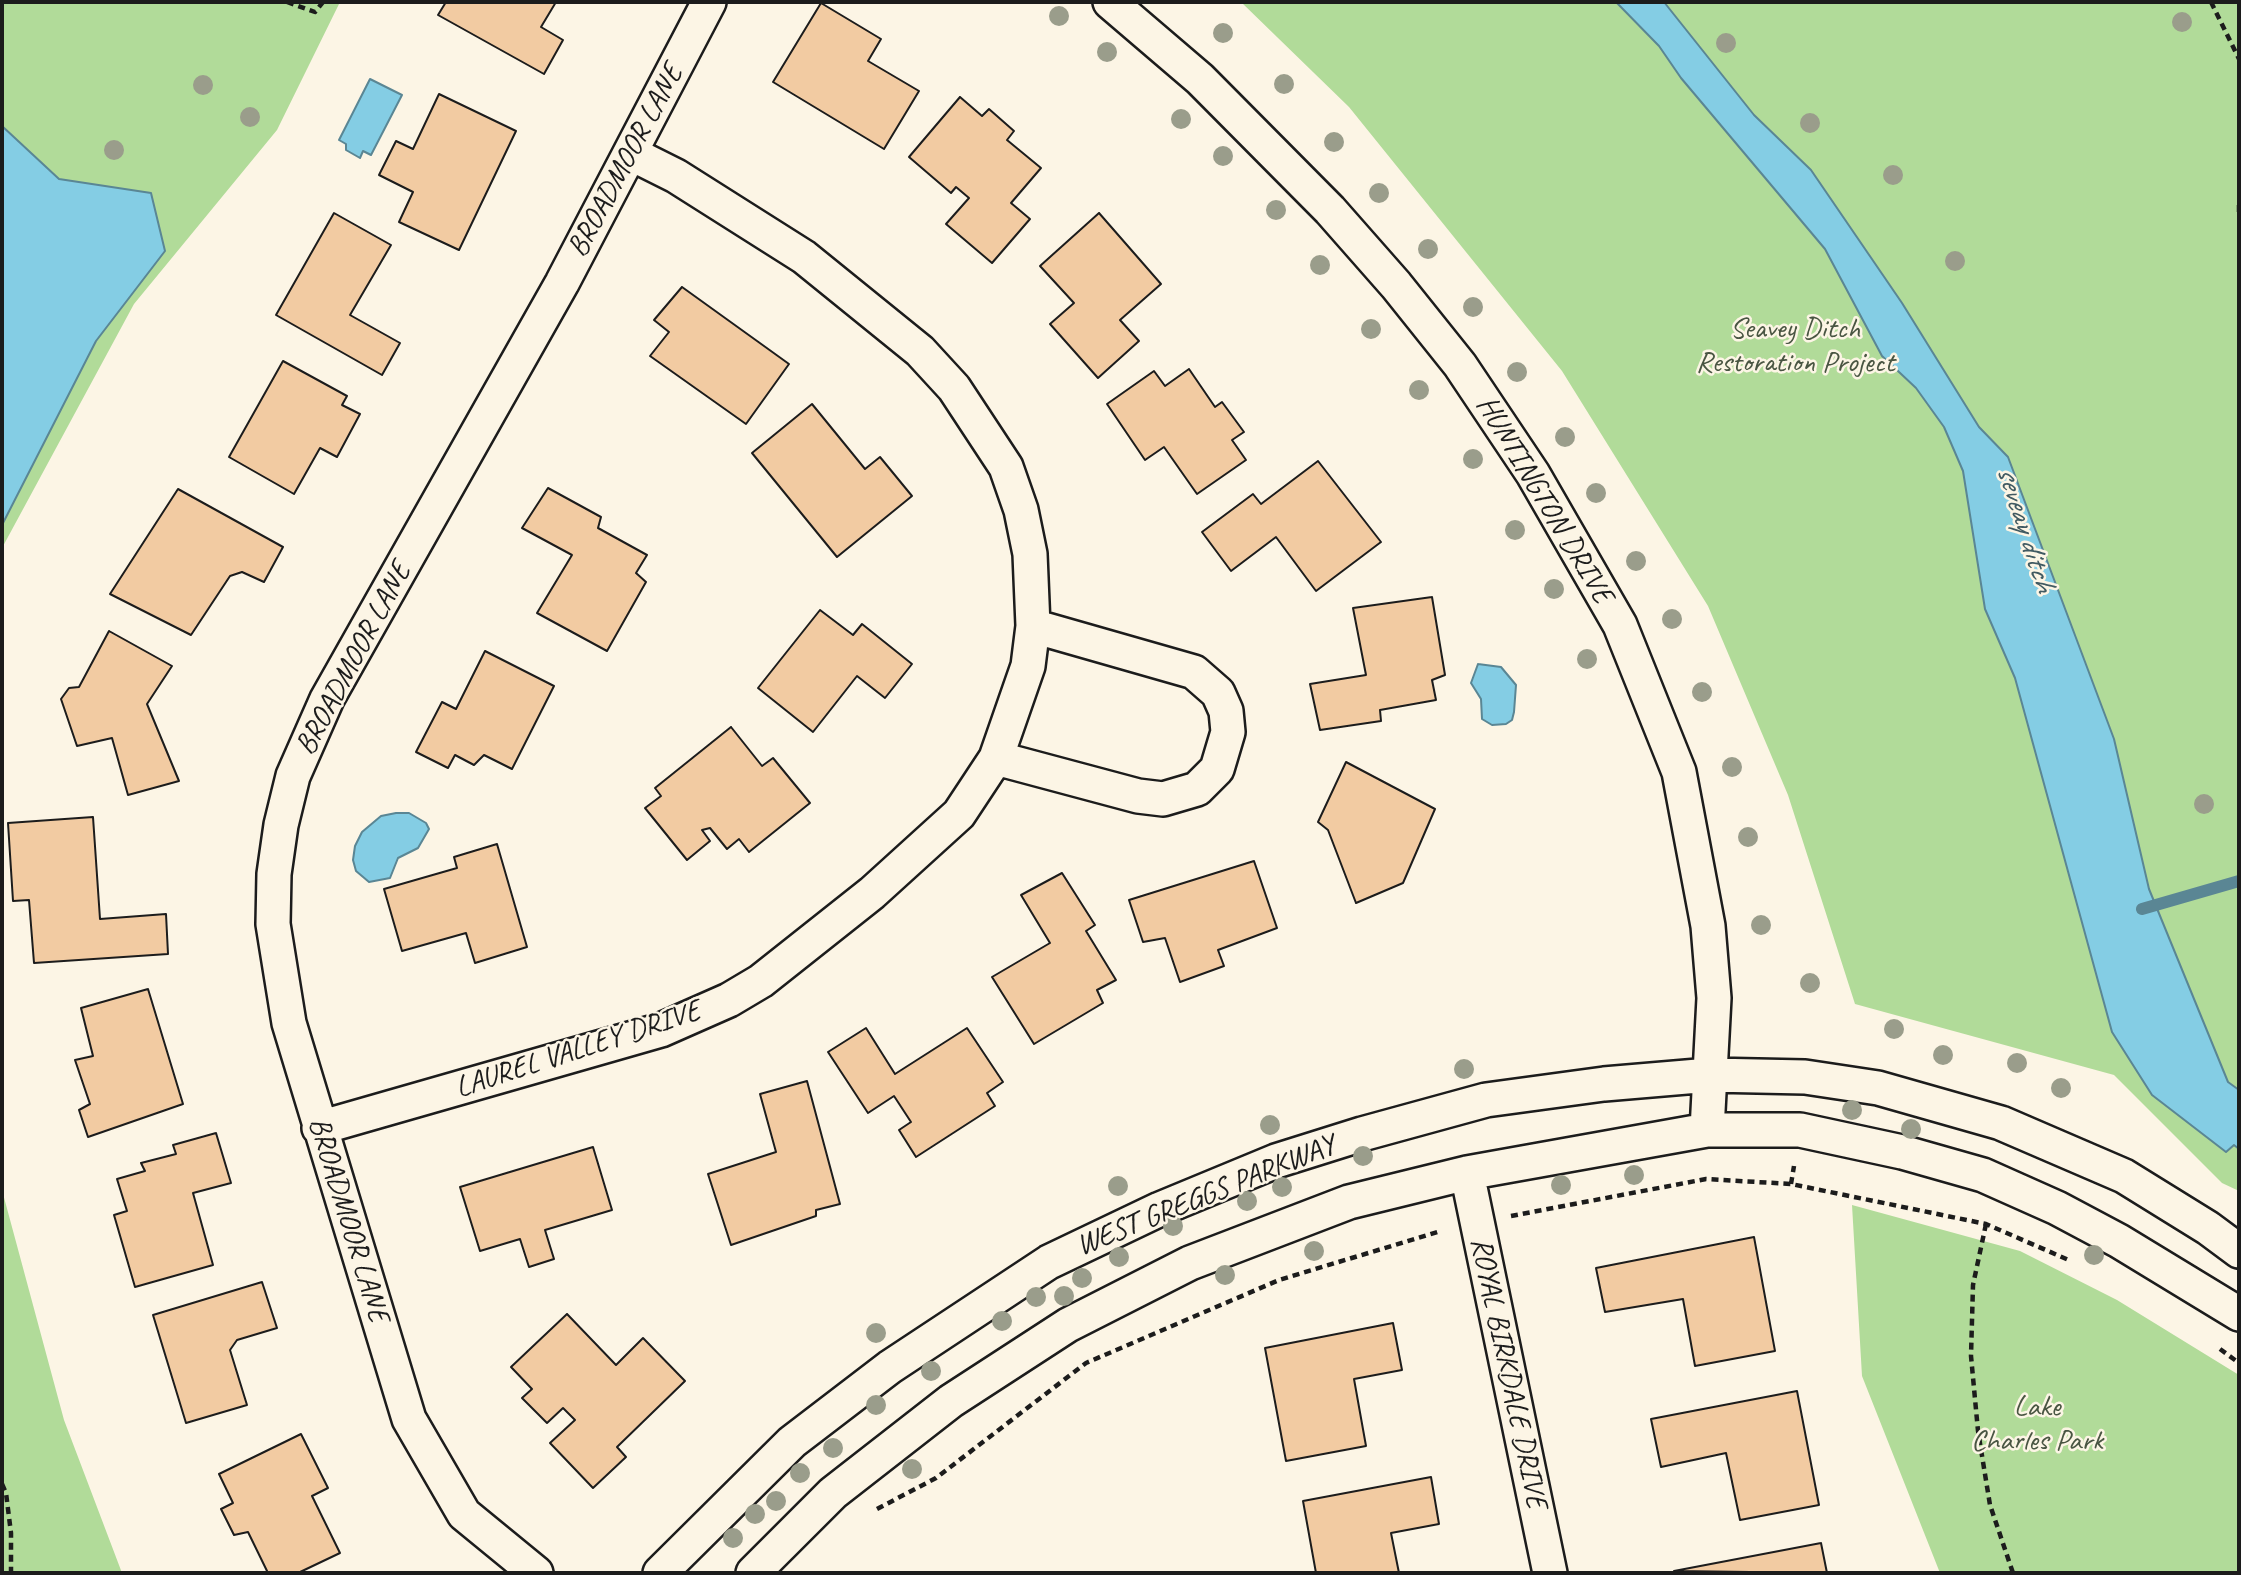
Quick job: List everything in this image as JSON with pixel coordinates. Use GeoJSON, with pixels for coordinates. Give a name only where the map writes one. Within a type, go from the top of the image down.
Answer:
{"type":"FeatureCollection","features":[{"type":"Feature","properties":{"kind":"street","name":"BROADMOOR LANE"},"geometry":{"type":"LineString","coordinates":[[536,1573],[464,1514],[409,1419],[289,1023],[274,925],[276,862],[293,776],[327,699],[562,283],[709,2]]}},
{"type":"Feature","properties":{"kind":"street","name":"HUNTINGTON DRIVE"},"geometry":{"type":"LineString","coordinates":[[1110,2],[1200,79],[1330,210],[1396,285],[1460,365],[1526,463],[1620,625],[1679,772],[1708,926],[1714,998],[1707,1130]]}},
{"type":"Feature","properties":{"kind":"street","name":"LAUREL VALLEY DRIVE"},"geometry":{"type":"LineString","coordinates":[[320,1128],[661,1030],[729,1000],[761,981],[873,893],[959,814],[996,758],[1028,666],[1033,626],[1030,554],[1021,510],[1006,467],[954,388],[920,351],[804,257],[676,176],[630,153]]}},
{"type":"Feature","properties":{"kind":"street"},"geometry":{"type":"LineString","coordinates":[[996,758],[1138,796],[1163,799],[1197,789],[1217,769],[1228,732],[1226,711],[1218,693],[1194,672],[1033,626]]}},
{"type":"Feature","properties":{"kind":"street","name":"WEST GREGGS PARKWAY"},"geometry":{"type":"LineString","coordinates":[[660,1573],[792,1442],[958,1319],[1062,1256],[1160,1209],[1263,1167],[1362,1133],[1486,1100],[1604,1084],[1710,1075],[1805,1077],[1878,1088],[2001,1123],[2124,1176],[2208,1228],[2239,1251]]}},
{"type":"Feature","properties":{"kind":"street","name":"WEST GREGGS PARKWAY"},"geometry":{"type":"LineString","coordinates":[[753,1573],[833,1493],[951,1401],[1068,1325],[1190,1263],[1349,1202],[1467,1173],[1707,1130],[1800,1130],[1902,1152],[1983,1175],[2057,1208],[2119,1241],[2239,1314]]}},
{"type":"Feature","properties":{"kind":"street","name":"ROYAL BIRKDALE DRIVE"},"geometry":{"type":"LineString","coordinates":[[1467,1173],[1550,1573]]}},
{"type":"Feature","properties":{"kind":"path"},"geometry":{"type":"LineString","coordinates":[[287,2],[315,12],[323,2]]}},
{"type":"Feature","properties":{"kind":"path"},"geometry":{"type":"LineString","coordinates":[[2211,2],[2239,59]]}},
{"type":"Feature","properties":{"kind":"path"},"geometry":{"type":"LineString","coordinates":[[2239,205],[2239,213]]}},
{"type":"Feature","properties":{"kind":"path"},"geometry":{"type":"LineString","coordinates":[[1526,1212],[1706,1179],[1791,1184],[1986,1224],[2082,1266]]}},
{"type":"Feature","properties":{"kind":"path"},"geometry":{"type":"LineString","coordinates":[[1986,1224],[1973,1284],[1971,1356],[1978,1430],[1990,1505],[2013,1573]]}},
{"type":"Feature","properties":{"kind":"path"},"geometry":{"type":"LineString","coordinates":[[869,1513],[936,1478],[1086,1363],[1279,1280],[1423,1235]]}},
{"type":"Feature","properties":{"kind":"path"},"geometry":{"type":"LineString","coordinates":[[2217,1346],[2239,1363]]}},
{"type":"Feature","properties":{"kind":"path"},"geometry":{"type":"LineString","coordinates":[[2,1484],[6,1493],[11,1533],[11,1573]]}},
{"type":"Feature","properties":{"kind":"green space"},"geometry":{"type":"Polygon","coordinates":[[[2,2],[340,2],[277,130],[134,304],[2,548],[2,2]]]}},
{"type":"Feature","properties":{"kind":"green space","name":"Seavey Ditch Restoration Project"},"geometry":{"type":"Polygon","coordinates":[[[1241,2],[2239,2],[2239,1191],[2222,1183],[2114,1075],[1855,1004],[1788,795],[1708,606],[1562,371],[1349,107],[1241,2]]]}},
{"type":"Feature","properties":{"kind":"green space"},"geometry":{"type":"Polygon","coordinates":[[[2,1190],[64,1420],[122,1573],[2,1573],[2,1190]]]}},
{"type":"Feature","properties":{"kind":"green space","name":"Lake Charles Park"},"geometry":{"type":"Polygon","coordinates":[[[1852,1205],[2020,1251],[2117,1300],[2239,1375],[2239,1573],[1940,1573],[1862,1376],[1852,1205]]]}},
{"type":"Feature","properties":{"kind":"water","name":"seveay ditch"},"geometry":{"type":"Polygon","coordinates":[[[1616,2],[1664,2],[1754,115],[1811,170],[1902,303],[1979,427],[2008,457],[2114,739],[2149,889],[2228,1082],[2239,1090],[2239,1149],[2234,1145],[2226,1152],[2152,1095],[2112,1032],[2015,678],[1985,609],[1963,471],[1944,427],[1916,388],[1882,356],[1825,249],[1681,78],[1659,46],[1616,2]]]}},
{"type":"Feature","properties":{"kind":"water"},"geometry":{"type":"Polygon","coordinates":[[[370,79],[402,95],[371,155],[363,151],[360,158],[346,150],[346,144],[339,140],[370,79]]]}},
{"type":"Feature","properties":{"kind":"water"},"geometry":{"type":"Polygon","coordinates":[[[2,126],[59,179],[151,193],[165,251],[96,341],[2,525],[2,126]]]}},
{"type":"Feature","properties":{"kind":"water"},"geometry":{"type":"Polygon","coordinates":[[[1478,664],[1501,667],[1516,685],[1512,720],[1506,724],[1492,725],[1482,719],[1481,699],[1471,683],[1478,664]]]}},
{"type":"Feature","properties":{"kind":"water"},"geometry":{"type":"Polygon","coordinates":[[[409,813],[426,823],[429,829],[418,848],[398,858],[390,878],[369,882],[356,871],[353,860],[355,846],[362,832],[381,816],[409,813]]]}},
{"type":"Feature","properties":{"kind":"building"},"geometry":{"type":"Polygon","coordinates":[[[446,2],[556,2],[541,27],[563,40],[544,74],[438,15],[446,2]]]}},
{"type":"Feature","properties":{"kind":"building"},"geometry":{"type":"Polygon","coordinates":[[[821,3],[881,39],[868,61],[919,91],[884,149],[773,82],[821,3]]]}},
{"type":"Feature","properties":{"kind":"building"},"geometry":{"type":"Polygon","coordinates":[[[439,94],[516,131],[459,250],[399,222],[413,192],[379,175],[396,141],[413,149],[439,94]]]}},
{"type":"Feature","properties":{"kind":"building"},"geometry":{"type":"Polygon","coordinates":[[[960,97],[982,116],[989,109],[1014,131],[1007,140],[1041,168],[1011,203],[1030,219],[992,263],[946,224],[969,198],[956,187],[951,193],[909,157],[960,97]]]}},
{"type":"Feature","properties":{"kind":"building"},"geometry":{"type":"Polygon","coordinates":[[[334,213],[391,245],[350,315],[400,343],[382,375],[276,315],[334,213]]]}},
{"type":"Feature","properties":{"kind":"building"},"geometry":{"type":"Polygon","coordinates":[[[1099,213],[1161,284],[1120,320],[1139,341],[1098,378],[1050,324],[1074,303],[1040,266],[1099,213]]]}},
{"type":"Feature","properties":{"kind":"building"},"geometry":{"type":"Polygon","coordinates":[[[682,287],[789,364],[746,424],[650,356],[669,332],[654,320],[682,287]]]}},
{"type":"Feature","properties":{"kind":"building"},"geometry":{"type":"Polygon","coordinates":[[[283,361],[347,396],[342,405],[360,414],[337,457],[320,448],[294,494],[229,457],[283,361]]]}},
{"type":"Feature","properties":{"kind":"building"},"geometry":{"type":"Polygon","coordinates":[[[1189,369],[1215,407],[1222,402],[1244,432],[1232,440],[1246,460],[1197,494],[1164,447],[1145,460],[1107,404],[1154,371],[1165,386],[1189,369]]]}},
{"type":"Feature","properties":{"kind":"building"},"geometry":{"type":"Polygon","coordinates":[[[812,404],[865,469],[880,457],[912,496],[837,557],[752,453],[812,404]]]}},
{"type":"Feature","properties":{"kind":"building"},"geometry":{"type":"Polygon","coordinates":[[[1318,461],[1381,542],[1316,591],[1276,537],[1231,571],[1202,532],[1253,494],[1261,504],[1318,461]]]}},
{"type":"Feature","properties":{"kind":"building"},"geometry":{"type":"Polygon","coordinates":[[[548,488],[601,517],[598,528],[647,555],[636,573],[646,582],[607,651],[537,613],[572,555],[522,528],[548,488]]]}},
{"type":"Feature","properties":{"kind":"building"},"geometry":{"type":"Polygon","coordinates":[[[178,489],[283,547],[264,582],[242,572],[230,576],[191,635],[110,594],[178,489]]]}},
{"type":"Feature","properties":{"kind":"building"},"geometry":{"type":"Polygon","coordinates":[[[1432,597],[1445,675],[1432,680],[1436,700],[1380,710],[1381,721],[1320,730],[1310,684],[1366,675],[1353,608],[1432,597]]]}},
{"type":"Feature","properties":{"kind":"building"},"geometry":{"type":"Polygon","coordinates":[[[820,610],[853,635],[862,624],[912,664],[885,698],[857,676],[813,732],[758,688],[820,610]]]}},
{"type":"Feature","properties":{"kind":"building"},"geometry":{"type":"Polygon","coordinates":[[[109,631],[172,666],[147,704],[179,781],[128,795],[112,738],[77,746],[61,699],[69,688],[79,687],[109,631]]]}},
{"type":"Feature","properties":{"kind":"building"},"geometry":{"type":"Polygon","coordinates":[[[485,651],[554,686],[512,769],[484,755],[474,765],[455,755],[448,768],[416,752],[442,702],[456,709],[485,651]]]}},
{"type":"Feature","properties":{"kind":"building"},"geometry":{"type":"Polygon","coordinates":[[[731,727],[762,766],[773,758],[810,803],[749,852],[739,839],[727,849],[710,828],[702,830],[710,841],[687,860],[645,808],[661,796],[655,788],[731,727]]]}},
{"type":"Feature","properties":{"kind":"building"},"geometry":{"type":"Polygon","coordinates":[[[1346,762],[1435,809],[1403,883],[1356,903],[1328,830],[1318,822],[1346,762]]]}},
{"type":"Feature","properties":{"kind":"building"},"geometry":{"type":"Polygon","coordinates":[[[93,817],[100,919],[166,914],[168,954],[34,963],[29,900],[13,901],[8,823],[93,817]]]}},
{"type":"Feature","properties":{"kind":"building"},"geometry":{"type":"Polygon","coordinates":[[[497,844],[527,947],[475,963],[466,933],[402,951],[384,889],[457,868],[454,857],[497,844]]]}},
{"type":"Feature","properties":{"kind":"building"},"geometry":{"type":"Polygon","coordinates":[[[1254,861],[1277,928],[1218,950],[1224,966],[1180,982],[1165,938],[1143,942],[1129,900],[1254,861]]]}},
{"type":"Feature","properties":{"kind":"building"},"geometry":{"type":"Polygon","coordinates":[[[1062,873],[1095,925],[1086,931],[1116,980],[1097,990],[1103,1003],[1034,1044],[992,977],[1050,943],[1021,895],[1062,873]]]}},
{"type":"Feature","properties":{"kind":"building"},"geometry":{"type":"Polygon","coordinates":[[[148,989],[183,1104],[88,1137],[79,1110],[90,1104],[75,1060],[93,1056],[81,1008],[148,989]]]}},
{"type":"Feature","properties":{"kind":"building"},"geometry":{"type":"Polygon","coordinates":[[[866,1028],[895,1074],[967,1028],[1003,1082],[987,1093],[995,1106],[916,1157],[899,1130],[911,1122],[894,1096],[868,1113],[828,1052],[866,1028]]]}},
{"type":"Feature","properties":{"kind":"building"},"geometry":{"type":"Polygon","coordinates":[[[807,1081],[840,1204],[816,1210],[816,1216],[731,1245],[708,1174],[776,1152],[760,1094],[807,1081]]]}},
{"type":"Feature","properties":{"kind":"building"},"geometry":{"type":"Polygon","coordinates":[[[216,1133],[231,1183],[193,1193],[213,1265],[135,1287],[114,1215],[127,1211],[117,1179],[145,1171],[141,1163],[176,1154],[173,1145],[216,1133]]]}},
{"type":"Feature","properties":{"kind":"building"},"geometry":{"type":"Polygon","coordinates":[[[593,1147],[612,1210],[545,1230],[554,1259],[529,1267],[520,1239],[480,1251],[460,1187],[593,1147]]]}},
{"type":"Feature","properties":{"kind":"building"},"geometry":{"type":"Polygon","coordinates":[[[1754,1237],[1775,1351],[1695,1366],[1683,1299],[1605,1312],[1596,1268],[1754,1237]]]}},
{"type":"Feature","properties":{"kind":"building"},"geometry":{"type":"Polygon","coordinates":[[[262,1282],[277,1328],[237,1340],[230,1350],[247,1405],[186,1423],[153,1315],[262,1282]]]}},
{"type":"Feature","properties":{"kind":"building"},"geometry":{"type":"Polygon","coordinates":[[[567,1314],[616,1365],[643,1338],[685,1381],[617,1447],[626,1457],[593,1488],[550,1443],[575,1420],[563,1408],[547,1423],[522,1398],[532,1389],[511,1367],[567,1314]]]}},
{"type":"Feature","properties":{"kind":"building"},"geometry":{"type":"Polygon","coordinates":[[[1393,1323],[1402,1370],[1354,1379],[1366,1446],[1286,1461],[1265,1348],[1393,1323]]]}},
{"type":"Feature","properties":{"kind":"building"},"geometry":{"type":"Polygon","coordinates":[[[1797,1391],[1819,1505],[1740,1520],[1726,1453],[1661,1467],[1651,1419],[1797,1391]]]}},
{"type":"Feature","properties":{"kind":"building"},"geometry":{"type":"Polygon","coordinates":[[[301,1434],[328,1488],[312,1496],[340,1553],[298,1573],[268,1573],[248,1532],[234,1535],[221,1509],[233,1503],[219,1474],[301,1434]]]}},
{"type":"Feature","properties":{"kind":"building"},"geometry":{"type":"Polygon","coordinates":[[[1431,1477],[1439,1524],[1391,1533],[1399,1573],[1316,1573],[1303,1501],[1431,1477]]]}},
{"type":"Feature","properties":{"kind":"building"},"geometry":{"type":"Polygon","coordinates":[[[1821,1543],[1827,1573],[1674,1571],[1821,1543]]]}},
{"type":"Feature","properties":{"kind":"waterway"},"geometry":{"type":"LineString","coordinates":[[2142,909],[2239,881]]}}]}
